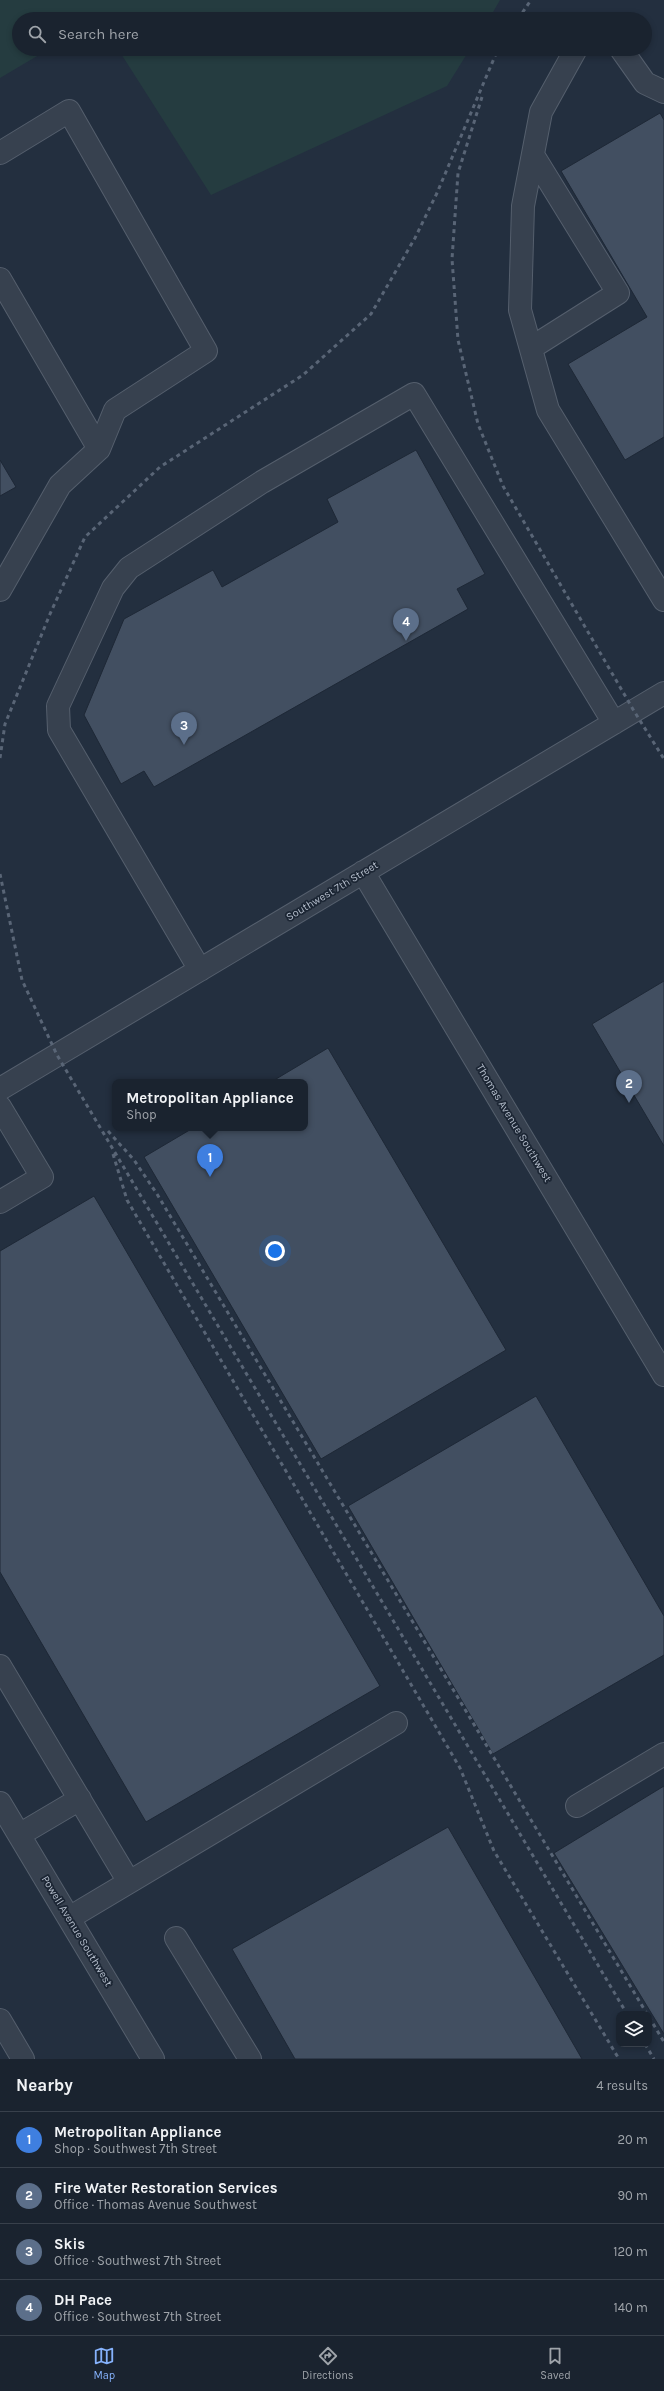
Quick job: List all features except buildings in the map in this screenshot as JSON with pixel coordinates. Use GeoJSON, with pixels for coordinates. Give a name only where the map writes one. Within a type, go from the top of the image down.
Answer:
{"type":"FeatureCollection","features":[{"type":"Feature","properties":{"kind":"street"},"geometry":{"type":"LineString","coordinates":[[572,56],[541,112],[523,206],[520,310],[548,410],[661,589]]}},
{"type":"Feature","properties":{"kind":"street"},"geometry":{"type":"LineString","coordinates":[[626,56],[644,83],[664,92]]}},
{"type":"Feature","properties":{"kind":"street"},"geometry":{"type":"LineString","coordinates":[[0,154],[69,111],[206,351],[115,410],[99,449],[60,485],[0,590]]}},
{"type":"Feature","properties":{"kind":"street"},"geometry":{"type":"LineString","coordinates":[[531,348],[618,293],[533,155]]}},
{"type":"Feature","properties":{"kind":"street"},"geometry":{"type":"LineString","coordinates":[[0,279],[99,449]]}},
{"type":"Feature","properties":{"kind":"street"},"geometry":{"type":"LineString","coordinates":[[200,970],[59,730],[58,706],[112,588],[129,568],[262,482],[414,394],[614,723]]}},
{"type":"Feature","properties":{"kind":"street","name":"Southwest 7th Street"},"geometry":{"type":"LineString","coordinates":[[0,1089],[664,693]]}},
{"type":"Feature","properties":{"kind":"street","name":"Thomas Avenue Southwest"},"geometry":{"type":"LineString","coordinates":[[364,872],[664,1375]]}},
{"type":"Feature","properties":{"kind":"street"},"geometry":{"type":"LineString","coordinates":[[0,1107],[42,1177],[0,1202]]}},
{"type":"Feature","properties":{"kind":"street"},"geometry":{"type":"LineString","coordinates":[[0,1666],[129,1882]]}},
{"type":"Feature","properties":{"kind":"street"},"geometry":{"type":"LineString","coordinates":[[69,1918],[396,1723]]}},
{"type":"Feature","properties":{"kind":"street"},"geometry":{"type":"LineString","coordinates":[[577,1806],[664,1754]]}},
{"type":"Feature","properties":{"kind":"street"},"geometry":{"type":"LineString","coordinates":[[19,1835],[80,1799]]}},
{"type":"Feature","properties":{"kind":"street","name":"Powell Avenue Southwest"},"geometry":{"type":"LineString","coordinates":[[0,1803],[153,2059]]}},
{"type":"Feature","properties":{"kind":"street"},"geometry":{"type":"LineString","coordinates":[[176,1938],[250,2059]]}},
{"type":"Feature","properties":{"kind":"street"},"geometry":{"type":"LineString","coordinates":[[0,2020],[23,2059]]}},
{"type":"Feature","properties":{"kind":"green space"},"geometry":{"type":"Polygon","coordinates":[[[0,0],[500,0],[493,12],[12,12],[12,56],[37,56],[0,78],[0,0]]]}},
{"type":"Feature","properties":{"kind":"green space"},"geometry":{"type":"Polygon","coordinates":[[[122,56],[466,56],[447,86],[211,195],[122,56]]]}},
{"type":"Feature","properties":{"kind":"railway"},"geometry":{"type":"LineString","coordinates":[[523,12],[531,0]]}},
{"type":"Feature","properties":{"kind":"railway"},"geometry":{"type":"LineString","coordinates":[[0,758],[5,724],[50,614],[85,537],[160,467],[303,375],[371,314],[415,238],[437,193],[495,56]]}},
{"type":"Feature","properties":{"kind":"railway"},"geometry":{"type":"LineString","coordinates":[[482,97],[458,173],[452,259],[458,340],[478,424],[503,486],[634,711],[664,759]]}},
{"type":"Feature","properties":{"kind":"railway"},"geometry":{"type":"LineString","coordinates":[[0,874],[22,980],[57,1055],[625,2011]]}},
{"type":"Feature","properties":{"kind":"railway"},"geometry":{"type":"LineString","coordinates":[[108,1131],[134,1160],[157,1194],[645,2011]]}},
{"type":"Feature","properties":{"kind":"railway"},"geometry":{"type":"LineString","coordinates":[[113,1154],[127,1200],[460,1768],[494,1851],[619,2059]]}},
{"type":"Feature","properties":{"kind":"railway"},"geometry":{"type":"LineString","coordinates":[[652,2022],[664,2042]]}},
{"type":"Feature","properties":{"kind":"railway"},"geometry":{"type":"LineString","coordinates":[[647,2047],[654,2059]]}},
{"type":"Feature","properties":{"kind":"place","name":"DH Pace"},"geometry":{"type":"Point","coordinates":[406,641]}},
{"type":"Feature","properties":{"kind":"place","name":"Skis"},"geometry":{"type":"Point","coordinates":[184,745]}},
{"type":"Feature","properties":{"kind":"place","name":"Fire Water Restoration Services"},"geometry":{"type":"Point","coordinates":[629,1103]}},
{"type":"Feature","properties":{"kind":"place","name":"Metropolitan Appliance"},"geometry":{"type":"Point","coordinates":[210,1177]}}]}
